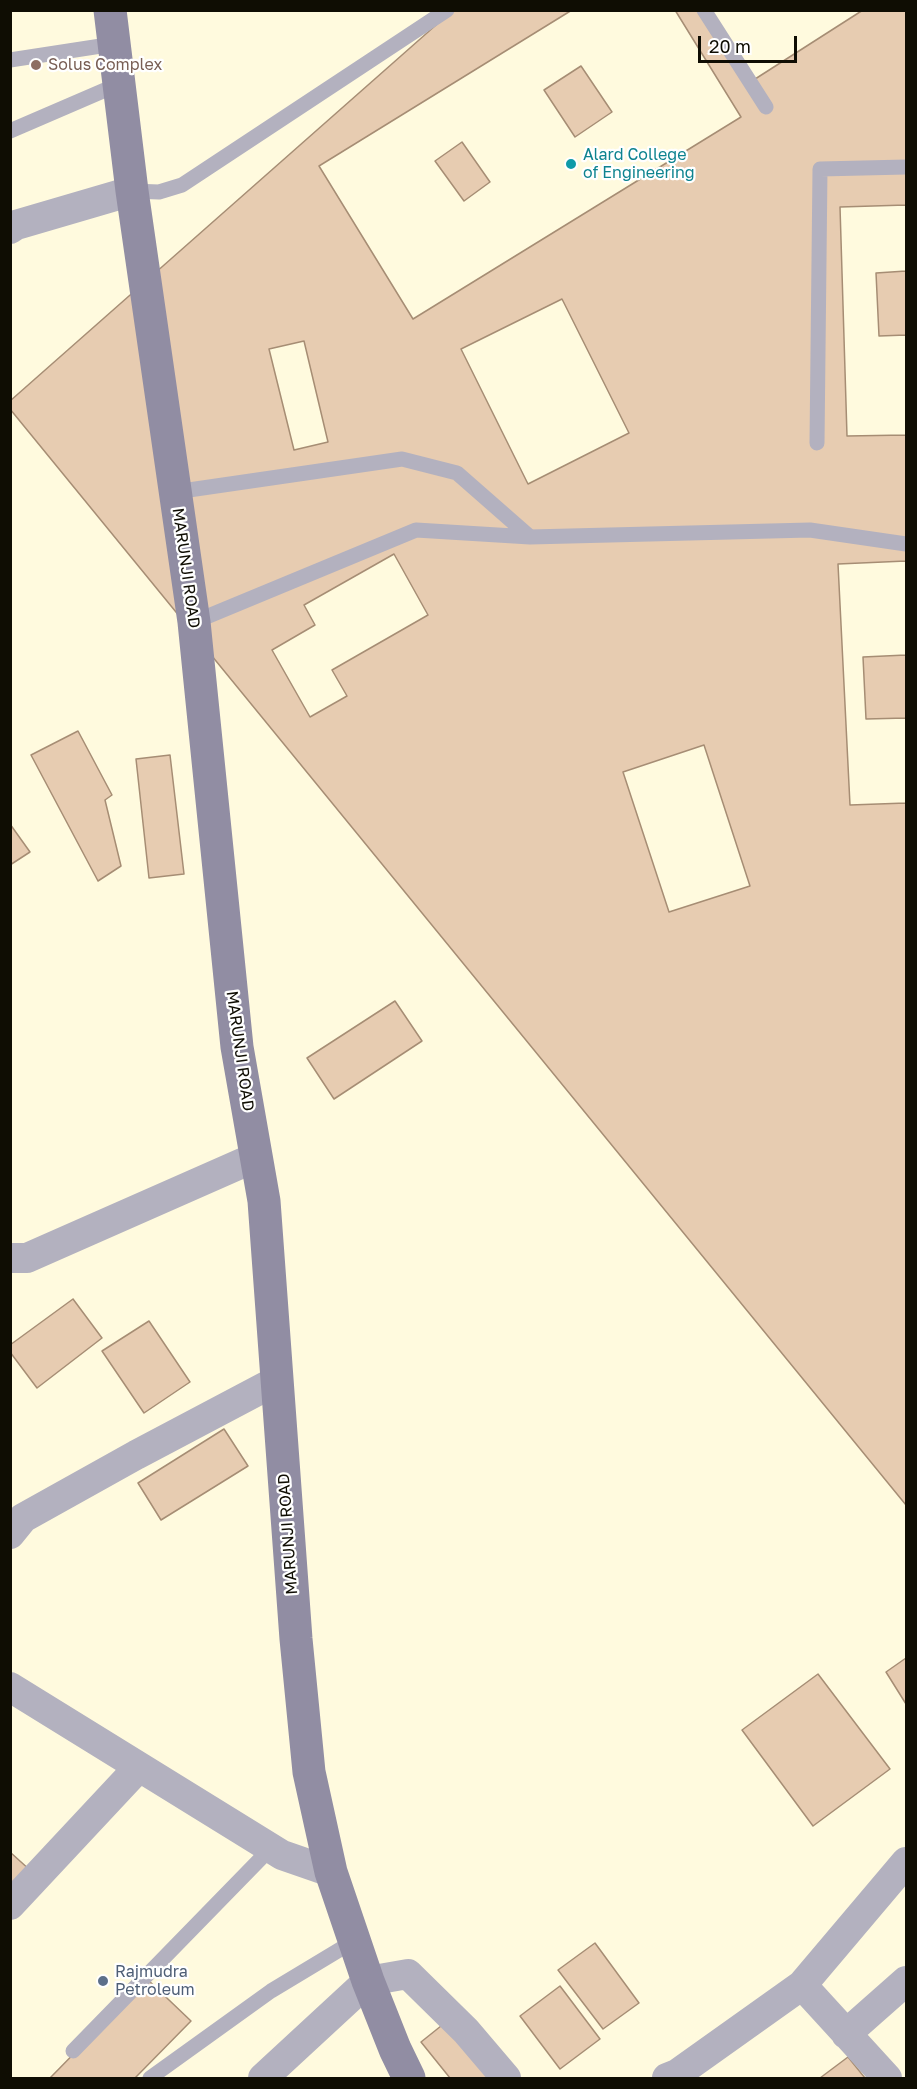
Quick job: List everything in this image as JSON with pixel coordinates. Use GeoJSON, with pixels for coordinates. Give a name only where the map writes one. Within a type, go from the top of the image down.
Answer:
{"type":"FeatureCollection","features":[{"type":"Feature","properties":{"kind":"street","name":"MARUNJI ROAD"},"geometry":{"type":"LineString","coordinates":[[110,10],[132,190],[194,622],[237,1047],[264,1201],[296,1639],[309,1772],[331,1872],[368,1982],[409,2079]]}},
{"type":"Feature","properties":{"kind":"street"},"geometry":{"type":"LineString","coordinates":[[10,229],[16,225],[132,190]]}},
{"type":"Feature","properties":{"kind":"street"},"geometry":{"type":"LineString","coordinates":[[10,1258],[27,1258],[256,1157]]}},
{"type":"Feature","properties":{"kind":"street"},"geometry":{"type":"LineString","coordinates":[[10,1533],[23,1518],[276,1381]]}},
{"type":"Feature","properties":{"kind":"street"},"geometry":{"type":"LineString","coordinates":[[10,1687],[282,1855],[331,1872]]}},
{"type":"Feature","properties":{"kind":"street"},"geometry":{"type":"LineString","coordinates":[[10,1905],[140,1767]]}},
{"type":"Feature","properties":{"kind":"street"},"geometry":{"type":"LineString","coordinates":[[668,2079],[802,1985],[906,1862]]}},
{"type":"Feature","properties":{"kind":"street"},"geometry":{"type":"LineString","coordinates":[[263,2079],[368,1982],[408,1974],[466,2031],[506,2079]]}},
{"type":"Feature","properties":{"kind":"street"},"geometry":{"type":"LineString","coordinates":[[846,2034],[906,1981]]}},
{"type":"Feature","properties":{"kind":"street"},"geometry":{"type":"LineString","coordinates":[[802,1985],[887,2079]]}},
{"type":"Feature","properties":{"kind":"lane"},"geometry":{"type":"LineString","coordinates":[[132,190],[159,192],[182,184],[447,10]]}},
{"type":"Feature","properties":{"kind":"lane"},"geometry":{"type":"LineString","coordinates":[[704,10],[766,106]]}},
{"type":"Feature","properties":{"kind":"lane"},"geometry":{"type":"LineString","coordinates":[[10,60],[114,44]]}},
{"type":"Feature","properties":{"kind":"lane"},"geometry":{"type":"LineString","coordinates":[[10,131],[119,84]]}},
{"type":"Feature","properties":{"kind":"lane"},"geometry":{"type":"LineString","coordinates":[[817,443],[820,169],[906,167]]}},
{"type":"Feature","properties":{"kind":"lane"},"geometry":{"type":"LineString","coordinates":[[175,492],[402,459],[457,473],[530,537]]}},
{"type":"Feature","properties":{"kind":"lane"},"geometry":{"type":"LineString","coordinates":[[194,622],[416,530],[530,537],[810,530],[906,544]]}},
{"type":"Feature","properties":{"kind":"lane"},"geometry":{"type":"LineString","coordinates":[[73,2051],[271,1848]]}},
{"type":"Feature","properties":{"kind":"lane"},"geometry":{"type":"LineString","coordinates":[[150,2079],[271,1991],[354,1941]]}},
{"type":"Feature","properties":{"kind":"building"},"geometry":{"type":"Polygon","coordinates":[[[453,10],[906,10],[906,1505],[10,409],[10,401],[453,10]]]}},
{"type":"Feature","properties":{"kind":"building","name":"Alard College of Engineering"},"geometry":{"type":"Polygon","coordinates":[[[572,10],[675,10],[741,117],[413,319],[319,166],[572,10]],[[581,66],[544,90],[575,137],[612,112],[581,66]],[[462,142],[435,161],[464,201],[490,182],[462,142]]]}},
{"type":"Feature","properties":{"kind":"building"},"geometry":{"type":"Polygon","coordinates":[[[707,10],[863,10],[752,81],[707,10]]]}},
{"type":"Feature","properties":{"kind":"building"},"geometry":{"type":"Polygon","coordinates":[[[906,205],[906,271],[876,273],[879,336],[906,335],[906,435],[847,436],[840,207],[906,205]]]}},
{"type":"Feature","properties":{"kind":"building"},"geometry":{"type":"Polygon","coordinates":[[[562,299],[629,433],[528,484],[461,349],[562,299]]]}},
{"type":"Feature","properties":{"kind":"building"},"geometry":{"type":"Polygon","coordinates":[[[304,341],[328,442],[294,450],[269,349],[304,341]]]}},
{"type":"Feature","properties":{"kind":"building"},"geometry":{"type":"Polygon","coordinates":[[[394,554],[428,615],[332,670],[347,696],[310,717],[272,650],[315,625],[304,605],[394,554]]]}},
{"type":"Feature","properties":{"kind":"building"},"geometry":{"type":"Polygon","coordinates":[[[906,561],[906,655],[863,657],[866,719],[906,718],[906,803],[850,805],[838,564],[906,561]]]}},
{"type":"Feature","properties":{"kind":"building"},"geometry":{"type":"Polygon","coordinates":[[[78,731],[112,795],[105,800],[121,866],[98,881],[31,755],[78,731]]]}},
{"type":"Feature","properties":{"kind":"building"},"geometry":{"type":"Polygon","coordinates":[[[704,745],[750,886],[669,912],[623,772],[704,745]]]}},
{"type":"Feature","properties":{"kind":"building"},"geometry":{"type":"Polygon","coordinates":[[[170,755],[184,874],[149,878],[136,759],[170,755]]]}},
{"type":"Feature","properties":{"kind":"building"},"geometry":{"type":"Polygon","coordinates":[[[10,824],[30,852],[10,865],[10,824]]]}},
{"type":"Feature","properties":{"kind":"building"},"geometry":{"type":"Polygon","coordinates":[[[395,1001],[422,1041],[334,1099],[307,1058],[395,1001]]]}},
{"type":"Feature","properties":{"kind":"building"},"geometry":{"type":"Polygon","coordinates":[[[73,1299],[102,1338],[37,1388],[10,1352],[10,1345],[73,1299]]]}},
{"type":"Feature","properties":{"kind":"building"},"geometry":{"type":"Polygon","coordinates":[[[149,1321],[190,1382],[144,1413],[102,1351],[149,1321]]]}},
{"type":"Feature","properties":{"kind":"building"},"geometry":{"type":"Polygon","coordinates":[[[224,1429],[248,1466],[161,1520],[138,1483],[224,1429]]]}},
{"type":"Feature","properties":{"kind":"building"},"geometry":{"type":"Polygon","coordinates":[[[906,1658],[906,1704],[886,1672],[906,1658]]]}},
{"type":"Feature","properties":{"kind":"building"},"geometry":{"type":"Polygon","coordinates":[[[818,1674],[890,1769],[813,1826],[742,1730],[818,1674]]]}},
{"type":"Feature","properties":{"kind":"building"},"geometry":{"type":"Polygon","coordinates":[[[10,1852],[31,1871],[10,1894],[10,1852]]]}},
{"type":"Feature","properties":{"kind":"building"},"geometry":{"type":"Polygon","coordinates":[[[595,1943],[639,2003],[603,2029],[558,1970],[595,1943]]]}},
{"type":"Feature","properties":{"kind":"building"},"geometry":{"type":"Polygon","coordinates":[[[147,1979],[191,2021],[135,2078],[50,2078],[147,1979]]]}},
{"type":"Feature","properties":{"kind":"building"},"geometry":{"type":"Polygon","coordinates":[[[560,1986],[600,2039],[560,2069],[520,2016],[560,1986]]]}},
{"type":"Feature","properties":{"kind":"building"},"geometry":{"type":"Polygon","coordinates":[[[446,2022],[492,2078],[450,2078],[421,2042],[446,2022]]]}},
{"type":"Feature","properties":{"kind":"building"},"geometry":{"type":"Polygon","coordinates":[[[848,2057],[865,2078],[820,2078],[848,2057]]]}},
{"type":"Feature","properties":{"kind":"place","name":"Solus Complex"},"geometry":{"type":"Point","coordinates":[36,65]}},
{"type":"Feature","properties":{"kind":"place","name":"Alard College of Engineering"},"geometry":{"type":"Point","coordinates":[571,164]}},
{"type":"Feature","properties":{"kind":"place","name":"Rajmudra Petroleum"},"geometry":{"type":"Point","coordinates":[103,1981]}}]}
